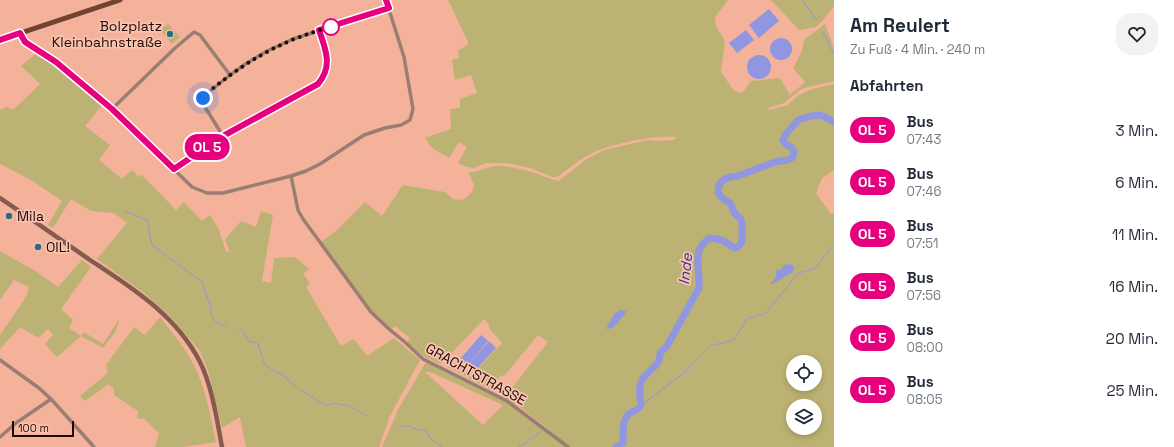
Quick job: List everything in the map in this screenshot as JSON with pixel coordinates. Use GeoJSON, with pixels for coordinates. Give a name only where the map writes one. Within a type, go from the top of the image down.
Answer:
{"type":"FeatureCollection","features":[{"type":"Feature","properties":{"kind":"main road"},"geometry":{"type":"LineString","coordinates":[[0,40],[102,3],[120,0]]}},
{"type":"Feature","properties":{"kind":"main road"},"geometry":{"type":"LineString","coordinates":[[0,198],[145,298],[172,322],[185,338],[200,363],[210,391],[222,447]]}},
{"type":"Feature","properties":{"kind":"street"},"geometry":{"type":"LineString","coordinates":[[20,33],[25,42],[56,62],[112,109],[192,187],[200,191],[214,193],[232,191],[306,171],[320,164],[364,135],[385,128],[401,125],[410,120],[413,109],[403,50],[386,0]]}},
{"type":"Feature","properties":{"kind":"street"},"geometry":{"type":"LineString","coordinates":[[223,136],[205,106],[203,98],[230,75],[267,51],[293,39],[389,8]]}},
{"type":"Feature","properties":{"kind":"street"},"geometry":{"type":"LineString","coordinates":[[174,169],[223,136],[318,84],[326,72],[327,63],[324,45],[319,30]]}},
{"type":"Feature","properties":{"kind":"street"},"geometry":{"type":"LineString","coordinates":[[112,109],[194,32],[200,34],[230,75]]}},
{"type":"Feature","properties":{"kind":"street","name":"GRACHTSTRASSE"},"geometry":{"type":"LineString","coordinates":[[291,176],[298,210],[303,219],[370,312],[423,359],[507,401],[568,447]]}},
{"type":"Feature","properties":{"kind":"street"},"geometry":{"type":"LineString","coordinates":[[0,360],[39,388],[51,399],[94,447]]}},
{"type":"Feature","properties":{"kind":"street"},"geometry":{"type":"LineString","coordinates":[[0,437],[16,423],[51,399]]}},
{"type":"Feature","properties":{"kind":"shaded area"},"geometry":{"type":"Polygon","coordinates":[[[448,0],[728,0],[715,17],[716,26],[725,41],[721,72],[734,91],[742,93],[751,81],[780,78],[790,95],[805,82],[793,68],[802,51],[804,40],[825,24],[834,49],[834,81],[800,90],[784,103],[768,108],[769,110],[788,105],[797,96],[812,89],[834,84],[834,170],[822,178],[816,193],[831,214],[834,213],[834,447],[382,447],[399,408],[426,362],[505,401],[508,393],[548,342],[538,335],[504,376],[501,375],[490,390],[448,367],[453,362],[465,371],[475,372],[502,343],[488,327],[490,326],[484,319],[441,364],[425,357],[407,342],[410,338],[395,326],[391,330],[371,311],[321,242],[336,231],[365,202],[382,216],[403,185],[445,192],[453,199],[463,200],[472,192],[474,185],[468,172],[502,166],[517,168],[559,181],[585,160],[604,150],[648,140],[674,140],[676,137],[655,137],[629,141],[605,148],[585,157],[557,177],[552,177],[530,168],[507,163],[486,163],[474,168],[467,167],[458,163],[467,147],[459,142],[449,158],[432,148],[425,138],[451,129],[450,109],[460,108],[460,99],[477,93],[471,75],[455,80],[452,60],[459,58],[458,51],[469,44],[448,0]],[[425,372],[483,425],[503,405],[430,372],[425,372]],[[515,403],[513,407],[559,442],[548,429],[515,403]]]}},
{"type":"Feature","properties":{"kind":"shaded area"},"geometry":{"type":"Polygon","coordinates":[[[771,0],[834,0],[834,6],[816,27],[799,30],[771,0]]]}},
{"type":"Feature","properties":{"kind":"shaded area","name":"Bolzplatz Kleinbahnstraße"},"geometry":{"type":"Polygon","coordinates":[[[168,24],[180,37],[172,44],[160,30],[168,24]]]}},
{"type":"Feature","properties":{"kind":"shaded area"},"geometry":{"type":"Polygon","coordinates":[[[37,53],[103,104],[85,126],[110,145],[99,160],[122,179],[132,170],[139,177],[142,175],[176,210],[184,202],[202,221],[210,215],[218,228],[226,251],[230,252],[225,240],[241,221],[256,227],[261,211],[273,215],[262,281],[271,283],[274,258],[295,257],[309,269],[303,274],[310,283],[306,287],[341,346],[354,339],[367,356],[394,338],[420,360],[389,418],[379,447],[246,447],[240,417],[222,428],[209,374],[200,351],[170,316],[144,293],[97,259],[127,223],[114,213],[91,211],[71,199],[53,228],[48,225],[62,201],[31,180],[0,164],[0,110],[7,107],[13,110],[40,84],[21,66],[37,53]]]}},
{"type":"Feature","properties":{"kind":"shaded area"},"geometry":{"type":"Polygon","coordinates":[[[0,251],[37,272],[58,287],[82,260],[91,267],[61,309],[73,320],[69,328],[81,336],[57,357],[45,344],[53,335],[48,329],[38,338],[20,327],[0,349],[0,335],[26,297],[29,287],[14,280],[0,300],[0,251]]]}},
{"type":"Feature","properties":{"kind":"shaded area"},"geometry":{"type":"Polygon","coordinates":[[[160,317],[183,346],[197,371],[205,394],[216,442],[182,447],[155,447],[159,433],[144,419],[137,418],[138,411],[114,395],[114,390],[109,384],[85,401],[80,396],[108,373],[106,365],[134,327],[145,335],[160,317]]]}},
{"type":"Feature","properties":{"kind":"shaded area"},"geometry":{"type":"Polygon","coordinates":[[[119,319],[116,331],[103,348],[81,336],[84,332],[103,344],[119,319]]]}},
{"type":"Feature","properties":{"kind":"water"},"geometry":{"type":"Polygon","coordinates":[[[769,9],[779,21],[759,38],[749,25],[769,9]]]}},
{"type":"Feature","properties":{"kind":"water"},"geometry":{"type":"Polygon","coordinates":[[[746,30],[754,40],[737,53],[729,43],[746,30]]]}},
{"type":"Feature","properties":{"kind":"water"},"geometry":{"type":"Polygon","coordinates":[[[777,38],[785,38],[792,45],[792,53],[785,60],[777,60],[770,53],[770,45],[777,38]]]}},
{"type":"Feature","properties":{"kind":"water"},"geometry":{"type":"Polygon","coordinates":[[[759,55],[767,59],[771,67],[767,75],[759,79],[751,75],[747,67],[751,59],[759,55]]]}},
{"type":"Feature","properties":{"kind":"water"},"geometry":{"type":"Polygon","coordinates":[[[791,264],[794,267],[793,272],[773,284],[770,284],[776,277],[776,271],[781,269],[784,265],[791,264]]]}},
{"type":"Feature","properties":{"kind":"water"},"geometry":{"type":"Polygon","coordinates":[[[620,310],[626,311],[625,314],[615,326],[606,329],[614,314],[620,310]]]}},
{"type":"Feature","properties":{"kind":"water"},"geometry":{"type":"Polygon","coordinates":[[[481,335],[488,341],[468,365],[461,358],[481,335]]]}},
{"type":"Feature","properties":{"kind":"water"},"geometry":{"type":"Polygon","coordinates":[[[489,341],[496,348],[475,371],[468,365],[489,341]]]}},
{"type":"Feature","properties":{"kind":"waterway"},"geometry":{"type":"LineString","coordinates":[[802,0],[817,20]]}},
{"type":"Feature","properties":{"kind":"waterway"},"geometry":{"type":"LineString","coordinates":[[823,32],[834,54]]}},
{"type":"Feature","properties":{"kind":"waterway","name":"Inde"},"geometry":{"type":"LineString","coordinates":[[616,447],[623,443],[624,421],[641,405],[639,391],[643,378],[658,362],[660,353],[667,346],[699,288],[698,254],[700,248],[710,238],[719,239],[735,248],[742,242],[741,219],[735,214],[730,203],[721,197],[718,192],[719,185],[723,180],[730,177],[738,176],[775,162],[788,160],[793,157],[794,152],[791,147],[785,144],[783,140],[785,135],[798,120],[821,115],[834,122]]}},
{"type":"Feature","properties":{"kind":"waterway"},"geometry":{"type":"LineString","coordinates":[[125,211],[147,220],[152,245],[202,282],[210,305],[212,317],[218,324],[226,326]]}},
{"type":"Feature","properties":{"kind":"waterway"},"geometry":{"type":"LineString","coordinates":[[641,405],[683,374],[710,346],[734,340],[747,319],[766,313],[798,273],[814,269],[834,244]]}},
{"type":"Feature","properties":{"kind":"waterway"},"geometry":{"type":"LineString","coordinates":[[239,329],[243,331],[249,341],[257,343]]}},
{"type":"Feature","properties":{"kind":"waterway"},"geometry":{"type":"LineString","coordinates":[[258,344],[265,365],[284,376],[296,387]]}},
{"type":"Feature","properties":{"kind":"waterway"},"geometry":{"type":"LineString","coordinates":[[299,389],[322,403],[328,405],[334,403],[348,405],[367,416]]}},
{"type":"Feature","properties":{"kind":"waterway"},"geometry":{"type":"LineString","coordinates":[[399,426],[409,426],[418,430],[425,430],[430,438],[442,447]]}},
{"type":"Feature","properties":{"kind":"waterway"},"geometry":{"type":"LineString","coordinates":[[519,447],[542,431]]}},
{"type":"Feature","properties":{"kind":"bus line"},"geometry":{"type":"LineString","coordinates":[[0,40],[20,33],[25,42],[56,62],[112,109],[174,169],[223,136],[318,84],[324,76],[327,68],[327,58],[319,30],[389,8],[386,0]]}},
{"type":"Feature","properties":{"kind":"place","name":"Bolzplatz Kleinbahnstraße"},"geometry":{"type":"Point","coordinates":[170,34]}},
{"type":"Feature","properties":{"kind":"place","name":"Mila"},"geometry":{"type":"Point","coordinates":[9,216]}},
{"type":"Feature","properties":{"kind":"place","name":"OIL!"},"geometry":{"type":"Point","coordinates":[38,247]}},
{"type":"Feature","properties":{"kind":"route"},"geometry":{"type":"LineString","coordinates":[[203,98],[230,75],[267,51],[293,39],[331,27]]}}]}
